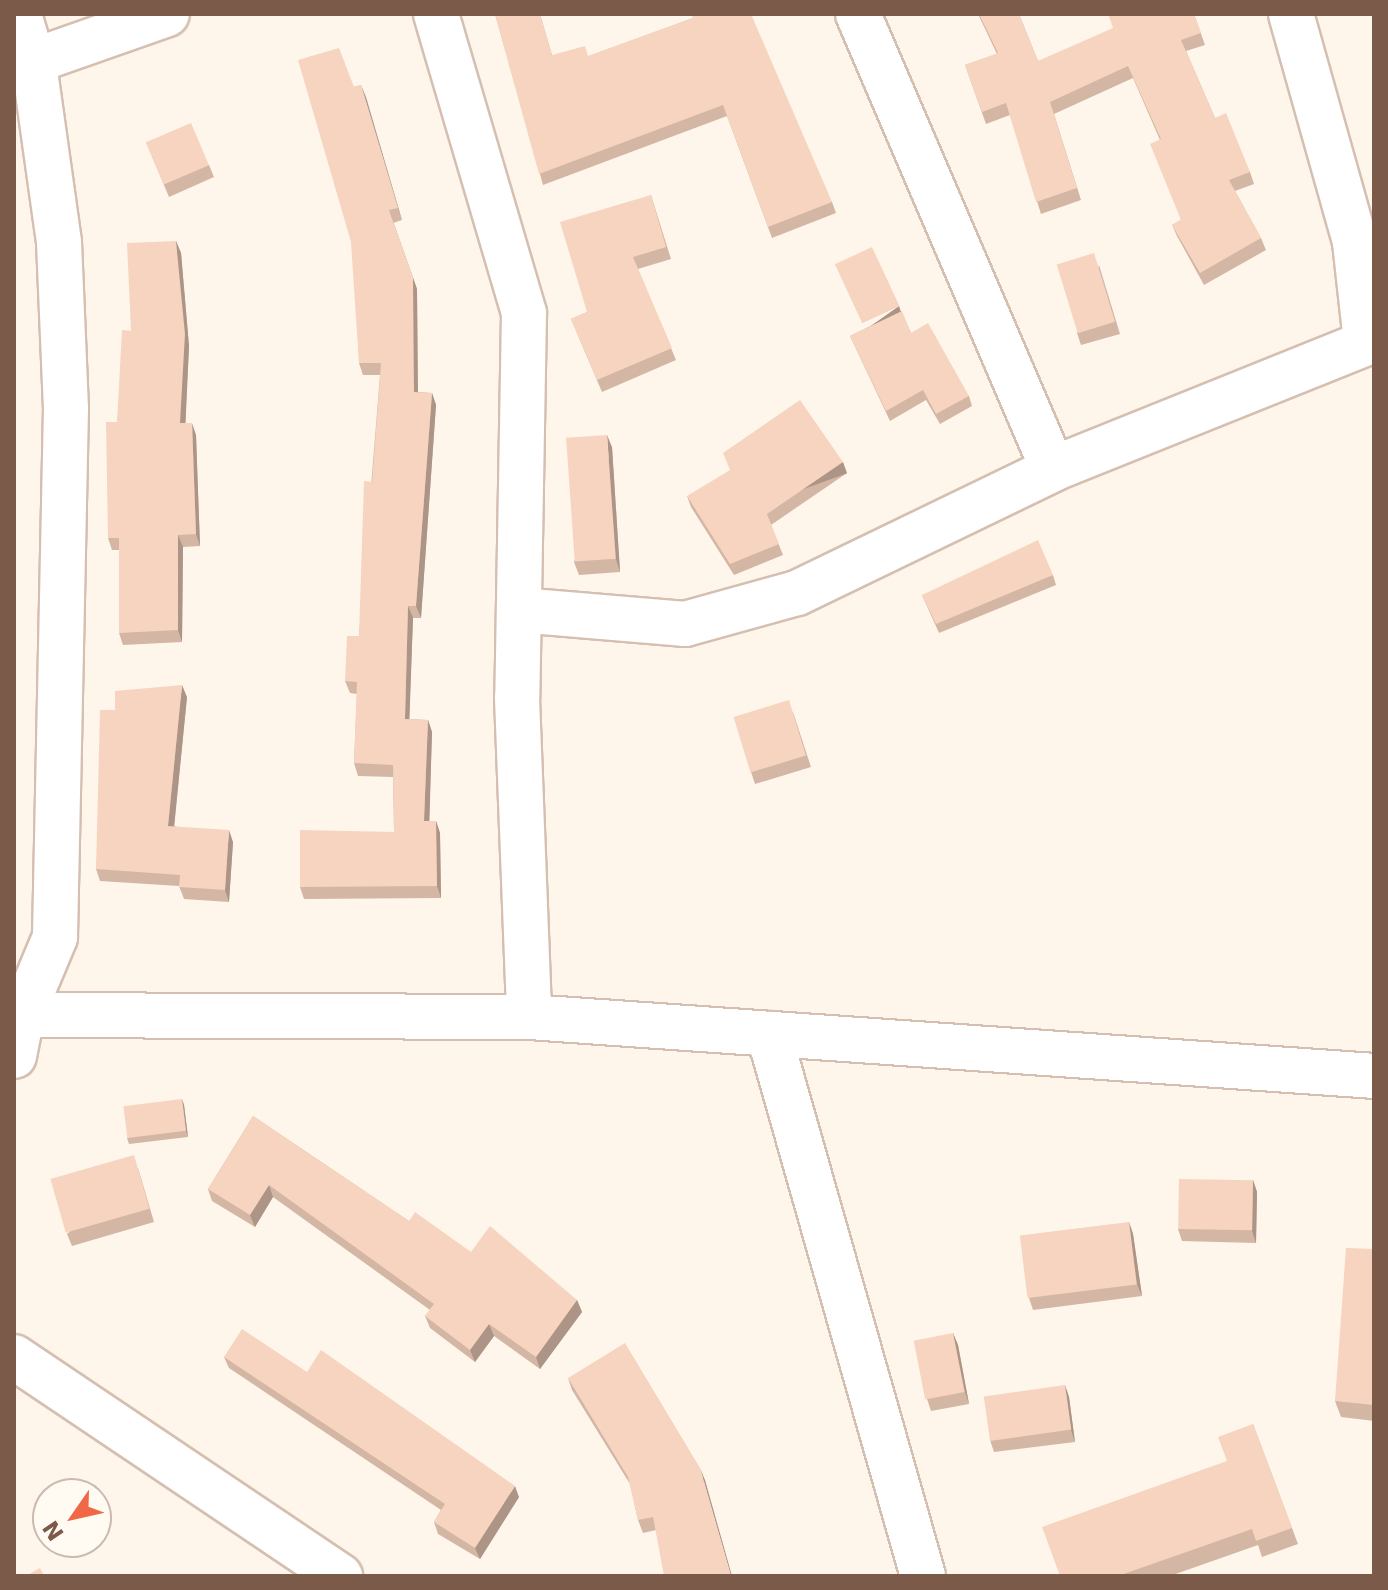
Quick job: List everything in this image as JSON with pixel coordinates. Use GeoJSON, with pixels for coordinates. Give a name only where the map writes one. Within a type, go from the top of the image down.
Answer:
{"type":"FeatureCollection","features":[{"type":"Feature","properties":{"kind":"street"},"geometry":{"type":"LineString","coordinates":[[19,14],[24,67],[59,257],[64,660],[55,937],[17,1029],[529,1017],[1374,1076]]}},
{"type":"Feature","properties":{"kind":"street"},"geometry":{"type":"LineString","coordinates":[[24,67],[167,14]]}},
{"type":"Feature","properties":{"kind":"street"},"geometry":{"type":"LineString","coordinates":[[436,14],[524,313],[519,610],[529,1017]]}},
{"type":"Feature","properties":{"kind":"street"},"geometry":{"type":"LineString","coordinates":[[858,14],[1053,469]]}},
{"type":"Feature","properties":{"kind":"street"},"geometry":{"type":"LineString","coordinates":[[519,610],[685,624],[797,593],[1053,469],[1370,341],[1355,242],[1291,14]]}},
{"type":"Feature","properties":{"kind":"street"},"geometry":{"type":"LineString","coordinates":[[769,1034],[923,1576]]}},
{"type":"Feature","properties":{"kind":"street"},"geometry":{"type":"LineString","coordinates":[[14,1357],[340,1576]]}},
{"type":"Feature","properties":{"kind":"building"},"geometry":{"type":"Polygon","coordinates":[[[495,14],[540,14],[552,55],[585,46],[588,56],[693,18],[691,14],[751,14],[832,202],[768,227],[723,105],[539,174],[495,14]]]}},
{"type":"Feature","properties":{"kind":"building"},"geometry":{"type":"Polygon","coordinates":[[[979,14],[1019,14],[1038,61],[1113,28],[1108,14],[1194,14],[1201,33],[1181,40],[1215,118],[1226,113],[1250,172],[1229,180],[1261,238],[1200,273],[1172,225],[1181,220],[1150,144],[1161,139],[1128,66],[1050,102],[1077,188],[1036,202],[1006,103],[982,112],[965,65],[998,53],[979,14]]]}},
{"type":"Feature","properties":{"kind":"building"},"geometry":{"type":"Polygon","coordinates":[[[339,48],[354,87],[361,85],[398,208],[389,210],[413,277],[414,392],[432,393],[416,606],[408,606],[405,719],[428,720],[424,821],[436,821],[437,886],[300,887],[300,830],[394,832],[393,765],[354,763],[357,682],[345,681],[347,636],[359,636],[364,481],[372,482],[381,363],[359,363],[351,242],[298,60],[339,48]]]}},
{"type":"Feature","properties":{"kind":"building"},"geometry":{"type":"Polygon","coordinates":[[[191,123],[209,165],[164,184],[146,142],[191,123]]]}},
{"type":"Feature","properties":{"kind":"building"},"geometry":{"type":"Polygon","coordinates":[[[651,195],[666,247],[633,257],[672,348],[597,380],[571,319],[587,312],[560,222],[651,195]]]}},
{"type":"Feature","properties":{"kind":"building"},"geometry":{"type":"Polygon","coordinates":[[[176,241],[185,334],[180,423],[192,423],[196,534],[178,535],[178,630],[119,633],[119,538],[108,538],[106,422],[117,422],[122,330],[131,331],[127,243],[176,241]]]}},
{"type":"Feature","properties":{"kind":"building"},"geometry":{"type":"Polygon","coordinates":[[[872,247],[899,306],[862,323],[835,264],[872,247]]]}},
{"type":"Feature","properties":{"kind":"building"},"geometry":{"type":"Polygon","coordinates":[[[1094,253],[1115,322],[1078,333],[1057,264],[1094,253]]]}},
{"type":"Feature","properties":{"kind":"building"},"geometry":{"type":"Polygon","coordinates":[[[902,311],[911,333],[928,323],[969,396],[936,414],[923,390],[886,411],[850,336],[902,311]]]}},
{"type":"Feature","properties":{"kind":"building"},"geometry":{"type":"Polygon","coordinates":[[[800,400],[843,462],[767,514],[779,544],[730,564],[687,496],[730,470],[723,453],[800,400]]]}},
{"type":"Feature","properties":{"kind":"building"},"geometry":{"type":"Polygon","coordinates":[[[607,435],[616,559],[575,562],[566,438],[607,435]]]}},
{"type":"Feature","properties":{"kind":"building"},"geometry":{"type":"Polygon","coordinates":[[[1038,540],[1053,575],[936,624],[922,595],[1038,540]]]}},
{"type":"Feature","properties":{"kind":"building"},"geometry":{"type":"Polygon","coordinates":[[[182,685],[168,826],[229,830],[225,890],[179,887],[180,875],[96,869],[100,710],[115,710],[115,691],[182,685]]]}},
{"type":"Feature","properties":{"kind":"building"},"geometry":{"type":"Polygon","coordinates":[[[789,700],[806,755],[750,772],[734,717],[789,700]]]}},
{"type":"Feature","properties":{"kind":"building"},"geometry":{"type":"Polygon","coordinates":[[[182,1099],[186,1131],[127,1138],[123,1106],[182,1099]]]}},
{"type":"Feature","properties":{"kind":"building"},"geometry":{"type":"Polygon","coordinates":[[[253,1116],[409,1221],[415,1212],[471,1252],[490,1226],[577,1300],[536,1357],[489,1324],[470,1350],[425,1316],[434,1304],[269,1185],[250,1215],[208,1189],[253,1116]]]}},
{"type":"Feature","properties":{"kind":"building"},"geometry":{"type":"Polygon","coordinates":[[[134,1155],[149,1209],[66,1233],[50,1179],[134,1155]]]}},
{"type":"Feature","properties":{"kind":"building"},"geometry":{"type":"Polygon","coordinates":[[[1179,1179],[1253,1180],[1252,1230],[1178,1229],[1179,1179]]]}},
{"type":"Feature","properties":{"kind":"building"},"geometry":{"type":"Polygon","coordinates":[[[1129,1222],[1137,1285],[1027,1298],[1020,1235],[1129,1222]]]}},
{"type":"Feature","properties":{"kind":"building"},"geometry":{"type":"Polygon","coordinates":[[[1346,1248],[1374,1249],[1374,1405],[1335,1401],[1346,1248]]]}},
{"type":"Feature","properties":{"kind":"building"},"geometry":{"type":"Polygon","coordinates":[[[242,1329],[307,1372],[321,1350],[515,1486],[475,1548],[434,1522],[445,1504],[224,1357],[242,1329]]]}},
{"type":"Feature","properties":{"kind":"building"},"geometry":{"type":"Polygon","coordinates":[[[953,1333],[964,1392],[925,1400],[914,1341],[953,1333]]]}},
{"type":"Feature","properties":{"kind":"building"},"geometry":{"type":"Polygon","coordinates":[[[625,1343],[700,1468],[731,1576],[664,1576],[653,1517],[638,1520],[628,1477],[568,1378],[625,1343]]]}},
{"type":"Feature","properties":{"kind":"building"},"geometry":{"type":"Polygon","coordinates":[[[1065,1385],[1071,1430],[990,1441],[984,1396],[1065,1385]]]}},
{"type":"Feature","properties":{"kind":"building"},"geometry":{"type":"Polygon","coordinates":[[[1253,1424],[1292,1528],[1256,1541],[1252,1529],[1118,1576],[1060,1576],[1042,1527],[1227,1461],[1218,1437],[1253,1424]]]}},
{"type":"Feature","properties":{"kind":"building"},"geometry":{"type":"Polygon","coordinates":[[[40,1568],[44,1576],[26,1576],[40,1568]]]}}]}
